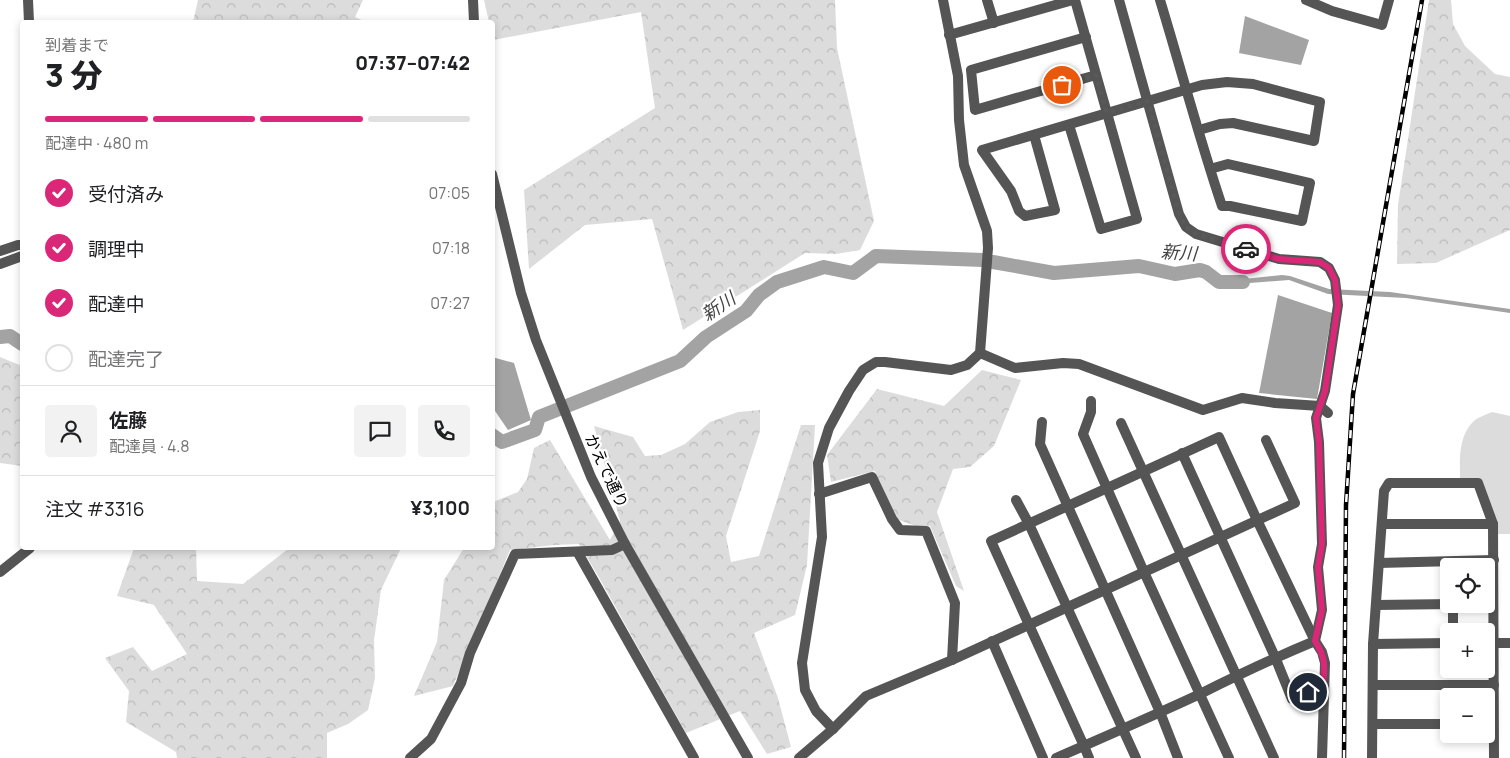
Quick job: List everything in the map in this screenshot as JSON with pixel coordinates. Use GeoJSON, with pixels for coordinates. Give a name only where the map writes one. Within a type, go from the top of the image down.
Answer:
{"type":"FeatureCollection","features":[{"type":"Feature","properties":{"kind":"street"},"geometry":{"type":"LineString","coordinates":[[28,0],[29,20]]}},
{"type":"Feature","properties":{"kind":"street"},"geometry":{"type":"LineString","coordinates":[[473,0],[474,20]]}},
{"type":"Feature","properties":{"kind":"street"},"geometry":{"type":"LineString","coordinates":[[832,729],[816,711],[805,690],[802,663],[822,537],[818,464],[829,428],[849,391],[863,370],[869,365],[880,362],[951,370],[967,365],[980,353],[988,248],[987,231],[964,165],[959,120],[958,76],[943,0]]}},
{"type":"Feature","properties":{"kind":"street"},"geometry":{"type":"LineString","coordinates":[[987,0],[994,23]]}},
{"type":"Feature","properties":{"kind":"street"},"geometry":{"type":"LineString","coordinates":[[950,35],[1074,0],[1137,219],[1101,229],[1069,125]]}},
{"type":"Feature","properties":{"kind":"street"},"geometry":{"type":"LineString","coordinates":[[1119,0],[1179,214],[1186,227],[1196,234],[1279,259],[1320,262],[1329,268],[1335,280],[1338,305],[1325,391],[1324,410],[1316,418],[1319,442],[1322,544],[1318,567],[1322,610],[1315,641]]}},
{"type":"Feature","properties":{"kind":"street"},"geometry":{"type":"LineString","coordinates":[[1160,0],[1188,90],[1210,169],[1222,206],[1302,221],[1310,183],[1228,164],[1210,169]]}},
{"type":"Feature","properties":{"kind":"street"},"geometry":{"type":"LineString","coordinates":[[1306,0],[1332,11],[1382,25],[1389,0]]}},
{"type":"Feature","properties":{"kind":"street"},"geometry":{"type":"LineString","coordinates":[[1086,37],[971,70],[975,110],[1096,75]]}},
{"type":"Feature","properties":{"kind":"street"},"geometry":{"type":"LineString","coordinates":[[1034,134],[1055,210],[1025,216],[1019,211],[1011,191],[982,150],[1034,134],[1188,90],[1202,85],[1227,82],[1253,84],[1320,102],[1314,141],[1233,123],[1220,124],[1199,130]]}},
{"type":"Feature","properties":{"kind":"street","name":"かえで通り"},"geometry":{"type":"LineString","coordinates":[[495,186],[521,294],[538,347],[594,485],[625,544],[748,758]]}},
{"type":"Feature","properties":{"kind":"street"},"geometry":{"type":"LineString","coordinates":[[0,252],[20,245]]}},
{"type":"Feature","properties":{"kind":"street"},"geometry":{"type":"LineString","coordinates":[[0,264],[20,257]]}},
{"type":"Feature","properties":{"kind":"street"},"geometry":{"type":"LineString","coordinates":[[980,353],[1014,368],[1063,363],[1079,364],[1203,410],[1242,398],[1324,410]]}},
{"type":"Feature","properties":{"kind":"street"},"geometry":{"type":"LineString","coordinates":[[1091,401],[1091,412],[1083,434],[1228,758]]}},
{"type":"Feature","properties":{"kind":"street"},"geometry":{"type":"LineString","coordinates":[[1042,422],[1040,444],[1106,589],[1178,758]]}},
{"type":"Feature","properties":{"kind":"street"},"geometry":{"type":"LineString","coordinates":[[1121,423],[1274,758]]}},
{"type":"Feature","properties":{"kind":"street"},"geometry":{"type":"LineString","coordinates":[[1089,758],[991,541],[1220,437],[1257,520],[1322,652],[1325,663],[1322,758]]}},
{"type":"Feature","properties":{"kind":"street"},"geometry":{"type":"LineString","coordinates":[[799,758],[866,696],[952,660],[1295,503],[1266,440]]}},
{"type":"Feature","properties":{"kind":"street"},"geometry":{"type":"LineString","coordinates":[[1182,453],[1275,657],[1292,699],[1323,685]]}},
{"type":"Feature","properties":{"kind":"street"},"geometry":{"type":"LineString","coordinates":[[819,494],[872,477],[892,519],[900,530],[926,531],[955,603],[952,660]]}},
{"type":"Feature","properties":{"kind":"street"},"geometry":{"type":"LineString","coordinates":[[1372,758],[1376,605],[1384,491],[1389,483],[1478,483],[1494,524],[1494,558]]}},
{"type":"Feature","properties":{"kind":"street"},"geometry":{"type":"LineString","coordinates":[[1016,500],[1029,524],[1136,758]]}},
{"type":"Feature","properties":{"kind":"street"},"geometry":{"type":"LineString","coordinates":[[1382,524],[1494,524]]}},
{"type":"Feature","properties":{"kind":"street"},"geometry":{"type":"LineString","coordinates":[[410,758],[431,739],[461,683],[470,653],[515,554],[578,553],[612,550],[625,544]]}},
{"type":"Feature","properties":{"kind":"street"},"geometry":{"type":"LineString","coordinates":[[0,572],[28,550]]}},
{"type":"Feature","properties":{"kind":"street"},"geometry":{"type":"LineString","coordinates":[[578,553],[694,758]]}},
{"type":"Feature","properties":{"kind":"street"},"geometry":{"type":"LineString","coordinates":[[1379,563],[1440,564]]}},
{"type":"Feature","properties":{"kind":"street"},"geometry":{"type":"LineString","coordinates":[[1376,605],[1440,604]]}},
{"type":"Feature","properties":{"kind":"street"},"geometry":{"type":"LineString","coordinates":[[992,641],[1043,758]]}},
{"type":"Feature","properties":{"kind":"street"},"geometry":{"type":"LineString","coordinates":[[1056,758],[1160,712],[1275,657],[1315,641]]}},
{"type":"Feature","properties":{"kind":"street"},"geometry":{"type":"LineString","coordinates":[[1495,643],[1510,643]]}},
{"type":"Feature","properties":{"kind":"street"},"geometry":{"type":"LineString","coordinates":[[1374,644],[1440,644]]}},
{"type":"Feature","properties":{"kind":"street"},"geometry":{"type":"LineString","coordinates":[[1493,678],[1494,688]]}},
{"type":"Feature","properties":{"kind":"street"},"geometry":{"type":"LineString","coordinates":[[1373,686],[1494,685]]}},
{"type":"Feature","properties":{"kind":"street"},"geometry":{"type":"LineString","coordinates":[[1372,724],[1440,724]]}},
{"type":"Feature","properties":{"kind":"street"},"geometry":{"type":"LineString","coordinates":[[1492,743],[1494,758]]}},
{"type":"Feature","properties":{"kind":"green space"},"geometry":{"type":"Polygon","coordinates":[[[198,0],[363,0],[355,17],[362,20],[193,20],[198,0]]]}},
{"type":"Feature","properties":{"kind":"green space"},"geometry":{"type":"Polygon","coordinates":[[[484,0],[835,0],[837,48],[874,221],[860,250],[836,254],[805,253],[683,330],[652,219],[585,225],[529,269],[524,190],[655,108],[641,12],[495,40],[495,20],[489,20],[484,0]]]}},
{"type":"Feature","properties":{"kind":"green space"},"geometry":{"type":"Polygon","coordinates":[[[1429,0],[1451,0],[1453,24],[1465,46],[1495,74],[1510,77],[1510,230],[1436,263],[1397,264],[1398,205],[1429,0]]]}},
{"type":"Feature","properties":{"kind":"green space"},"geometry":{"type":"Polygon","coordinates":[[[0,357],[20,365],[20,466],[0,463],[0,357]]]}},
{"type":"Feature","properties":{"kind":"green space"},"geometry":{"type":"Polygon","coordinates":[[[982,370],[1021,380],[994,446],[970,467],[953,469],[937,512],[964,591],[956,586],[930,526],[916,526],[896,519],[875,471],[831,482],[827,455],[877,389],[944,406],[982,370]]]}},
{"type":"Feature","properties":{"kind":"green space"},"geometry":{"type":"Polygon","coordinates":[[[760,410],[760,431],[726,536],[731,562],[759,556],[801,425],[815,425],[807,565],[795,615],[754,633],[778,698],[791,747],[767,754],[740,711],[686,733],[579,544],[510,550],[453,686],[414,696],[437,642],[444,580],[463,550],[495,550],[495,501],[518,492],[527,479],[534,448],[550,440],[610,540],[620,521],[594,426],[633,437],[645,456],[661,455],[685,444],[710,422],[738,412],[760,410]]]}},
{"type":"Feature","properties":{"kind":"green space"},"geometry":{"type":"Polygon","coordinates":[[[1492,412],[1510,416],[1510,534],[1497,534],[1480,480],[1460,479],[1461,449],[1465,434],[1476,420],[1492,412]]]}},
{"type":"Feature","properties":{"kind":"green space"},"geometry":{"type":"Polygon","coordinates":[[[133,550],[196,550],[197,581],[243,584],[287,550],[400,550],[381,590],[374,640],[375,678],[368,710],[348,724],[327,733],[327,758],[177,758],[176,752],[126,722],[129,691],[105,658],[133,647],[152,671],[187,654],[154,605],[117,596],[133,550]]]}},
{"type":"Feature","properties":{"kind":"shaded area"},"geometry":{"type":"Polygon","coordinates":[[[1245,16],[1309,40],[1301,65],[1239,53],[1245,16]]]}},
{"type":"Feature","properties":{"kind":"shaded area"},"geometry":{"type":"Polygon","coordinates":[[[1282,275],[1329,289],[1390,292],[1510,309],[1510,313],[1406,298],[1328,294],[1289,280],[1224,285],[1225,281],[1282,275]]]}},
{"type":"Feature","properties":{"kind":"shaded area"},"geometry":{"type":"Polygon","coordinates":[[[1278,295],[1332,313],[1317,399],[1259,393],[1278,295]]]}},
{"type":"Feature","properties":{"kind":"shaded area"},"geometry":{"type":"Polygon","coordinates":[[[495,358],[514,363],[531,420],[508,430],[495,411],[495,358]]]}},
{"type":"Feature","properties":{"kind":"waterway","name":"新川"},"geometry":{"type":"LineString","coordinates":[[495,437],[502,442],[535,430],[539,417],[680,361],[706,337],[746,311],[759,295],[777,282],[824,267],[853,273],[876,256],[983,260]]}},
{"type":"Feature","properties":{"kind":"waterway","name":"新川"},"geometry":{"type":"LineString","coordinates":[[993,262],[1054,273],[1139,266],[1175,274],[1200,270],[1206,272],[1219,282],[1243,282]]}},
{"type":"Feature","properties":{"kind":"waterway","name":"新川"},"geometry":{"type":"LineString","coordinates":[[0,337],[10,336],[20,343]]}},
{"type":"Feature","properties":{"kind":"railway"},"geometry":{"type":"LineString","coordinates":[[1344,758],[1346,505],[1353,394],[1422,0]]}},
{"type":"Feature","properties":{"kind":"way so far"},"geometry":{"type":"LineString","coordinates":[[1062,85],[1096,75],[1107,113],[1148,101],[1179,214],[1186,227],[1196,234],[1246,249]]}},
{"type":"Feature","properties":{"kind":"route"},"geometry":{"type":"LineString","coordinates":[[1246,249],[1279,259],[1320,262],[1329,268],[1335,280],[1338,305],[1325,391],[1316,418],[1319,442],[1322,544],[1318,567],[1322,610],[1315,641],[1322,652],[1325,663],[1323,685],[1308,692]]}}]}
